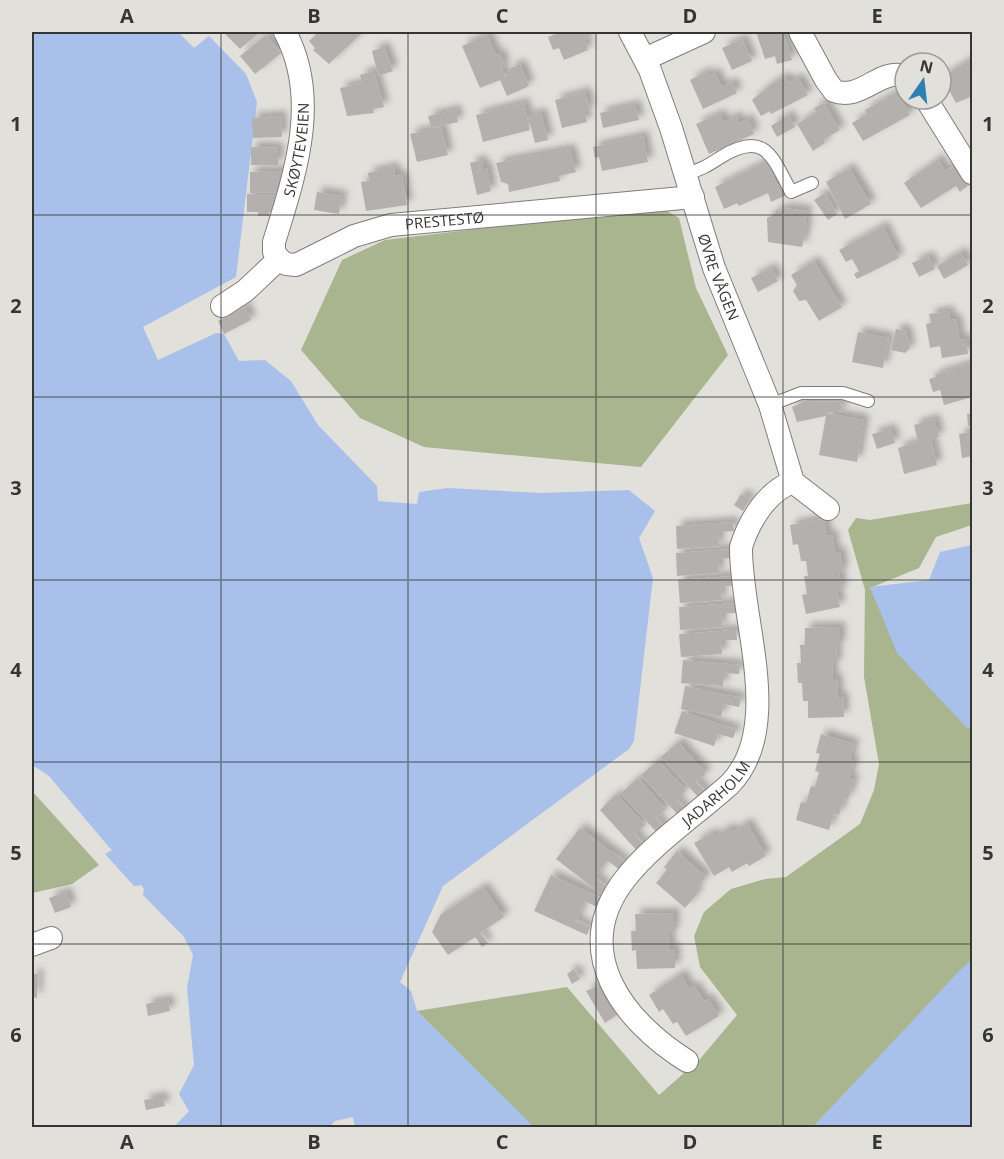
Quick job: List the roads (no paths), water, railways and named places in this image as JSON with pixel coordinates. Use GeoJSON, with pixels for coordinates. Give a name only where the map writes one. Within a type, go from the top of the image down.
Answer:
{"type":"FeatureCollection","features":[{"type":"Feature","properties":{"kind":"street","name":"ØVRE VÅGEN"},"geometry":{"type":"LineString","coordinates":[[630,32],[645,59],[687,172],[722,291],[770,405],[793,482]]}},
{"type":"Feature","properties":{"kind":"street"},"geometry":{"type":"LineString","coordinates":[[645,59],[704,32]]}},
{"type":"Feature","properties":{"kind":"street"},"geometry":{"type":"LineString","coordinates":[[800,32],[826,81],[834,91],[848,94],[860,91],[888,75],[893,75]]}},
{"type":"Feature","properties":{"kind":"street","name":"SKØYTEVEIEN"},"geometry":{"type":"LineString","coordinates":[[279,259],[274,252],[274,242],[296,168],[304,97],[298,61],[290,34]]}},
{"type":"Feature","properties":{"kind":"street"},"geometry":{"type":"LineString","coordinates":[[933,111],[972,173]]}},
{"type":"Feature","properties":{"kind":"street","name":"PRESTESTØ"},"geometry":{"type":"LineString","coordinates":[[279,259],[286,264],[296,265],[354,236],[391,225],[693,196]]}},
{"type":"Feature","properties":{"kind":"street"},"geometry":{"type":"LineString","coordinates":[[222,306],[245,291],[279,259]]}},
{"type":"Feature","properties":{"kind":"street"},"geometry":{"type":"LineString","coordinates":[[793,482],[828,509]]}},
{"type":"Feature","properties":{"kind":"street","name":"JADARHOLM"},"geometry":{"type":"LineString","coordinates":[[687,1061],[652,1034],[628,1011],[610,986],[603,960],[604,928],[612,899],[627,876],[730,784],[741,772],[749,757],[758,719],[741,547],[768,498],[779,488],[793,482]]}},
{"type":"Feature","properties":{"kind":"lane"},"geometry":{"type":"LineString","coordinates":[[687,172],[697,171],[744,145],[758,145],[766,150],[773,159],[791,192],[812,183]]}},
{"type":"Feature","properties":{"kind":"lane"},"geometry":{"type":"LineString","coordinates":[[770,405],[801,393],[843,393],[867,401]]}},
{"type":"Feature","properties":{"kind":"water"},"geometry":{"type":"Polygon","coordinates":[[[32,32],[178,32],[194,48],[209,36],[246,74],[257,102],[236,277],[143,327],[158,360],[216,333],[224,334],[239,361],[265,360],[291,381],[318,425],[377,486],[378,501],[417,504],[419,492],[448,488],[540,493],[629,490],[655,511],[639,538],[653,578],[634,741],[629,749],[443,886],[400,982],[411,991],[417,1011],[534,1127],[355,1127],[353,1117],[335,1121],[329,1127],[174,1127],[189,1111],[179,1094],[194,1065],[187,988],[193,955],[184,937],[143,895],[144,889],[141,885],[134,886],[105,854],[112,850],[49,776],[32,765],[32,32]]]}},
{"type":"Feature","properties":{"kind":"water"},"geometry":{"type":"Polygon","coordinates":[[[972,545],[972,729],[966,727],[897,653],[870,587],[929,580],[940,552],[972,545]]]}},
{"type":"Feature","properties":{"kind":"water"},"geometry":{"type":"Polygon","coordinates":[[[972,959],[972,1127],[813,1127],[960,970],[972,959]]]}}]}
